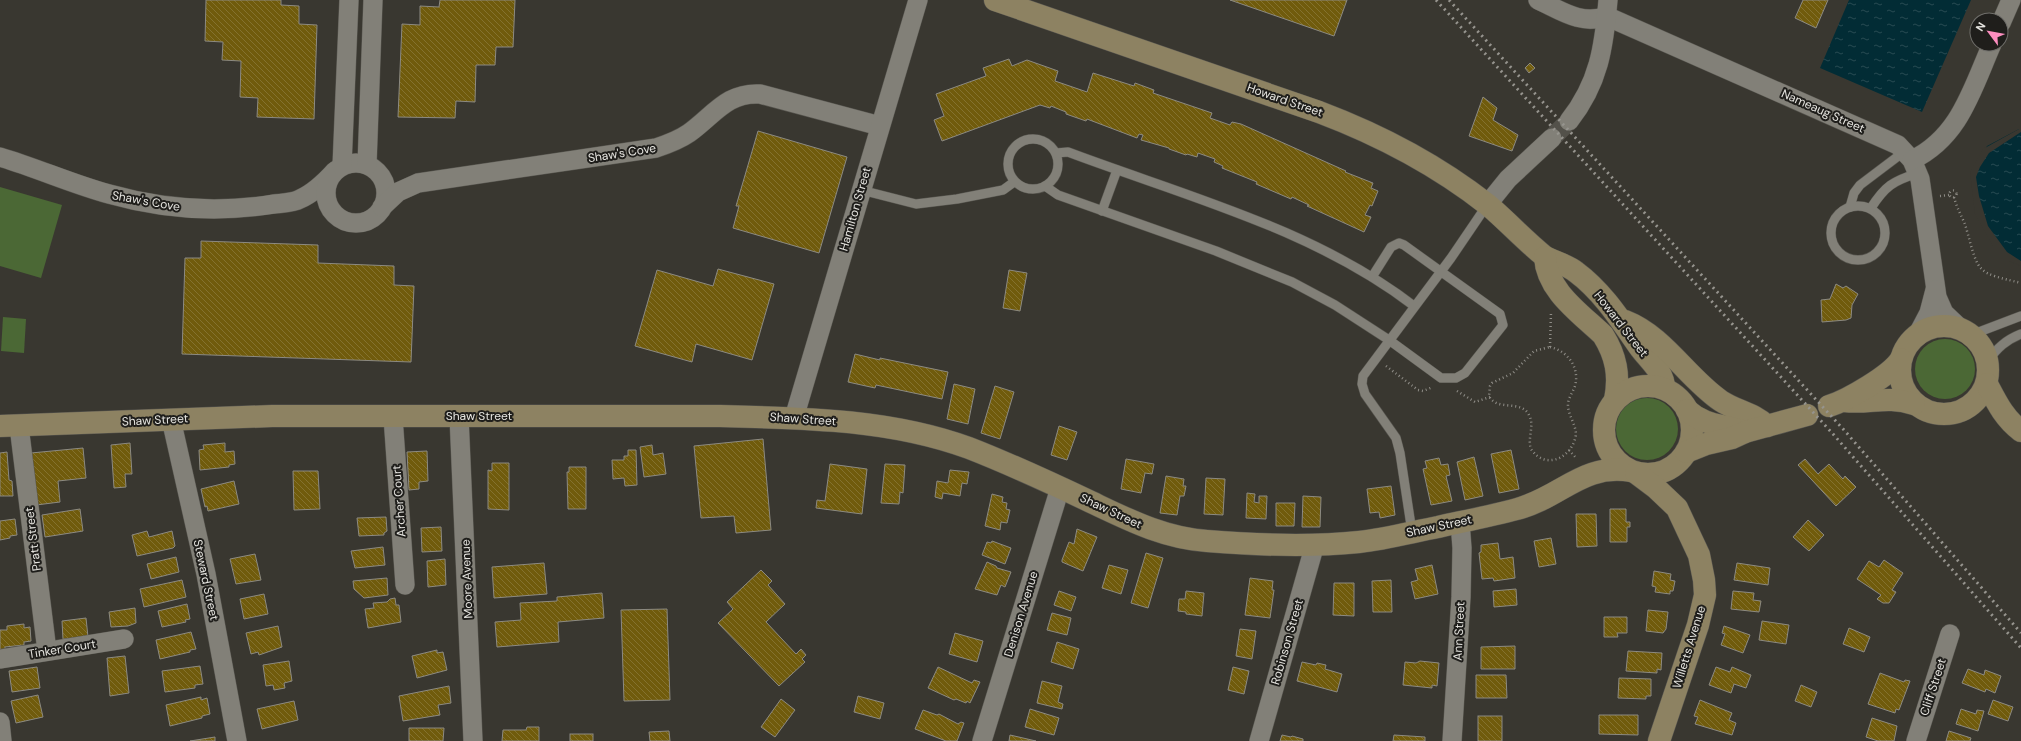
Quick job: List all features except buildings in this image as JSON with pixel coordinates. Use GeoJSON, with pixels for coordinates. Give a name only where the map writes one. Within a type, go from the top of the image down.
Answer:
{"type":"FeatureCollection","features":[{"type":"Feature","properties":{"kind":"street"},"geometry":{"type":"LineString","coordinates":[[350,0],[339,168],[327,186],[326,194],[332,210],[338,216],[349,222],[362,222],[377,214],[382,207],[386,191],[374,170],[373,0]]}},
{"type":"Feature","properties":{"kind":"street","name":"Hamilton Street"},"geometry":{"type":"LineString","coordinates":[[794,418],[918,0]]}},
{"type":"Feature","properties":{"kind":"street","name":"Howard Street"},"geometry":{"type":"LineString","coordinates":[[995,0],[1319,112],[1352,125],[1416,157],[1446,175],[1487,205],[1545,257],[1562,263],[1578,273],[1604,298],[1620,319],[1660,374],[1664,388]]}},
{"type":"Feature","properties":{"kind":"street"},"geometry":{"type":"LineString","coordinates":[[1538,0],[1578,18],[1593,20],[1607,8]]}},
{"type":"Feature","properties":{"kind":"street"},"geometry":{"type":"LineString","coordinates":[[1594,0],[1607,8]]}},
{"type":"Feature","properties":{"kind":"street"},"geometry":{"type":"LineString","coordinates":[[2006,12],[2011,0]]}},
{"type":"Feature","properties":{"kind":"street"},"geometry":{"type":"LineString","coordinates":[[1569,121],[1589,92],[1598,69],[1603,50],[1607,8]]}},
{"type":"Feature","properties":{"kind":"street","name":"Nameaug Street"},"geometry":{"type":"LineString","coordinates":[[1607,8],[1889,140],[1912,162]]}},
{"type":"Feature","properties":{"kind":"street"},"geometry":{"type":"LineString","coordinates":[[1954,414],[1965,410],[1982,394],[1987,384],[1988,361],[1979,342],[1944,313],[1935,290],[1912,162],[1936,146],[1955,125],[1988,52]]}},
{"type":"Feature","properties":{"kind":"street","name":"Shaw's Cove"},"geometry":{"type":"LineString","coordinates":[[374,170],[397,181],[418,183],[656,148],[668,144],[689,133],[732,98],[750,94],[760,94],[880,126]]}},
{"type":"Feature","properties":{"kind":"street"},"geometry":{"type":"LineString","coordinates":[[1487,205],[1508,179],[1552,138]]}},
{"type":"Feature","properties":{"kind":"street","name":"Shaw's Cove"},"geometry":{"type":"LineString","coordinates":[[0,157],[30,166],[108,194],[140,202],[174,207],[237,208],[298,200],[319,206],[338,216]]}},
{"type":"Feature","properties":{"kind":"street"},"geometry":{"type":"LineString","coordinates":[[339,168],[350,163],[374,170]]}},
{"type":"Feature","properties":{"kind":"street","name":"Shaw's Cove"},"geometry":{"type":"LineString","coordinates":[[298,200],[318,187],[339,168]]}},
{"type":"Feature","properties":{"kind":"street","name":"Shaw's Cove"},"geometry":{"type":"LineString","coordinates":[[382,207],[398,192],[418,183]]}},
{"type":"Feature","properties":{"kind":"street","name":"Howard Street"},"geometry":{"type":"LineString","coordinates":[[1545,257],[1546,267],[1553,284],[1603,335],[1609,344],[1617,365],[1618,382],[1615,400]]}},
{"type":"Feature","properties":{"kind":"street"},"geometry":{"type":"LineString","coordinates":[[1935,290],[1929,313],[1918,334],[1908,345],[1895,368],[1837,404],[1891,398],[1914,404],[1933,414],[1978,413],[2016,428]]}},
{"type":"Feature","properties":{"kind":"street"},"geometry":{"type":"LineString","coordinates":[[1620,319],[1636,326],[1649,335],[1712,395],[1735,409],[1758,418],[1767,426]]}},
{"type":"Feature","properties":{"kind":"street"},"geometry":{"type":"LineString","coordinates":[[1918,334],[1940,326],[1951,326],[1967,332]]}},
{"type":"Feature","properties":{"kind":"street"},"geometry":{"type":"LineString","coordinates":[[1901,359],[1901,383],[1914,404]]}},
{"type":"Feature","properties":{"kind":"street"},"geometry":{"type":"LineString","coordinates":[[1987,384],[2000,411],[2016,428]]}},
{"type":"Feature","properties":{"kind":"street"},"geometry":{"type":"LineString","coordinates":[[1683,456],[1691,441],[1692,430],[1687,410],[1682,401],[1664,388],[1654,386],[1633,388],[1623,393],[1609,408],[1604,428],[1604,440],[1608,450],[1622,466],[1634,472],[1652,474],[1663,471],[1683,456],[1706,444],[1732,438],[1745,432],[1807,414]]}},
{"type":"Feature","properties":{"kind":"street"},"geometry":{"type":"LineString","coordinates":[[1687,410],[1694,416],[1710,424],[1745,432]]}},
{"type":"Feature","properties":{"kind":"street","name":"Shaw Street"},"geometry":{"type":"LineString","coordinates":[[10,426],[272,416],[720,416],[794,418],[885,426],[920,433],[968,448],[1142,526],[1184,539],[1315,544],[1361,542],[1460,522],[1534,504],[1561,490],[1576,471],[1592,456],[1604,428]]}},
{"type":"Feature","properties":{"kind":"street","name":"Moore Avenue"},"geometry":{"type":"LineString","coordinates":[[459,416],[474,741]]}},
{"type":"Feature","properties":{"kind":"street","name":"Archer Court"},"geometry":{"type":"LineString","coordinates":[[393,417],[405,585]]}},
{"type":"Feature","properties":{"kind":"street","name":"Steward Street"},"geometry":{"type":"LineString","coordinates":[[171,420],[206,574],[237,741]]}},
{"type":"Feature","properties":{"kind":"street","name":"Pratt Street"},"geometry":{"type":"LineString","coordinates":[[10,426],[47,652]]}},
{"type":"Feature","properties":{"kind":"street","name":"Willetts Avenue"},"geometry":{"type":"LineString","coordinates":[[1677,508],[1676,482],[1683,456]]}},
{"type":"Feature","properties":{"kind":"street","name":"Shaw Street"},"geometry":{"type":"LineString","coordinates":[[1576,471],[1602,470],[1634,472]]}},
{"type":"Feature","properties":{"kind":"street","name":"Willetts Avenue"},"geometry":{"type":"LineString","coordinates":[[1634,472],[1656,488],[1677,508],[1699,555],[1704,580],[1705,595],[1698,625],[1659,741]]}},
{"type":"Feature","properties":{"kind":"street","name":"Denison Avenue"},"geometry":{"type":"LineString","coordinates":[[982,741],[1060,488]]}},
{"type":"Feature","properties":{"kind":"street","name":"Ann Street"},"geometry":{"type":"LineString","coordinates":[[1452,741],[1461,597],[1462,548],[1460,522]]}},
{"type":"Feature","properties":{"kind":"street","name":"Robinson Street"},"geometry":{"type":"LineString","coordinates":[[1259,741],[1315,544]]}},
{"type":"Feature","properties":{"kind":"street","name":"Cliff Street"},"geometry":{"type":"LineString","coordinates":[[1916,741],[1950,634]]}},
{"type":"Feature","properties":{"kind":"street","name":"Tinker Court"},"geometry":{"type":"LineString","coordinates":[[0,659],[124,639]]}},
{"type":"Feature","properties":{"kind":"street"},"geometry":{"type":"LineString","coordinates":[[0,722],[2,741]]}},
{"type":"Feature","properties":{"kind":"lane"},"geometry":{"type":"LineString","coordinates":[[1028,139],[1044,142],[1051,146],[1056,153],[1058,170],[1055,177],[1045,186],[1038,189],[1022,187],[1014,182],[1008,171],[1007,163],[1009,154],[1020,142],[1028,139]]}},
{"type":"Feature","properties":{"kind":"lane"},"geometry":{"type":"LineString","coordinates":[[1056,153],[1068,152],[1206,201],[1310,243],[1387,285],[1414,306]]}},
{"type":"Feature","properties":{"kind":"lane"},"geometry":{"type":"LineString","coordinates":[[1850,207],[1854,193],[1860,185],[1912,162]]}},
{"type":"Feature","properties":{"kind":"lane"},"geometry":{"type":"LineString","coordinates":[[1871,208],[1886,187],[1896,180],[1912,162]]}},
{"type":"Feature","properties":{"kind":"lane"},"geometry":{"type":"LineString","coordinates":[[1102,211],[1117,170]]}},
{"type":"Feature","properties":{"kind":"lane"},"geometry":{"type":"LineString","coordinates":[[861,190],[916,204],[956,199],[1003,190],[1014,182]]}},
{"type":"Feature","properties":{"kind":"lane"},"geometry":{"type":"LineString","coordinates":[[1045,186],[1058,195],[1216,251],[1292,282],[1335,305],[1389,340],[1441,378],[1456,378],[1465,373],[1500,331],[1503,325],[1500,314],[1442,271],[1399,243],[1391,247],[1372,276]]}},
{"type":"Feature","properties":{"kind":"lane"},"geometry":{"type":"LineString","coordinates":[[1412,532],[1400,453],[1396,438],[1365,394],[1362,384],[1366,371],[1442,271],[1487,205]]}},
{"type":"Feature","properties":{"kind":"lane"},"geometry":{"type":"LineString","coordinates":[[1863,206],[1871,208],[1883,220],[1886,238],[1877,253],[1869,258],[1860,260],[1851,259],[1842,255],[1832,240],[1831,230],[1833,221],[1838,214],[1850,207],[1863,206]]}},
{"type":"Feature","properties":{"kind":"lane"},"geometry":{"type":"LineString","coordinates":[[1967,332],[2021,316]]}},
{"type":"Feature","properties":{"kind":"lane"},"geometry":{"type":"LineString","coordinates":[[1988,361],[1996,349],[2008,340],[2021,334]]}},
{"type":"Feature","properties":{"kind":"path"},"geometry":{"type":"LineString","coordinates":[[1935,197],[1950,194],[1950,191],[1955,191],[1956,195],[1954,197],[1958,211],[1967,231],[1978,266],[1994,277],[2021,283]]}},
{"type":"Feature","properties":{"kind":"path"},"geometry":{"type":"LineString","coordinates":[[1950,194],[1954,197]]}},
{"type":"Feature","properties":{"kind":"path"},"geometry":{"type":"LineString","coordinates":[[1550,347],[1550,319],[1553,308]]}},
{"type":"Feature","properties":{"kind":"path"},"geometry":{"type":"LineString","coordinates":[[1550,347],[1558,349],[1569,357],[1576,373],[1575,385],[1568,405],[1576,436],[1569,450],[1558,460],[1547,461],[1540,458],[1533,452],[1530,446],[1532,424],[1529,414],[1520,407],[1498,405],[1489,396],[1490,386],[1492,383],[1512,373],[1534,351],[1550,347]]}},
{"type":"Feature","properties":{"kind":"path"},"geometry":{"type":"LineString","coordinates":[[1569,450],[1576,471]]}},
{"type":"Feature","properties":{"kind":"green space"},"geometry":{"type":"Polygon","coordinates":[[[0,187],[62,205],[41,278],[0,266],[0,187]]]}},
{"type":"Feature","properties":{"kind":"green space"},"geometry":{"type":"Polygon","coordinates":[[[3,317],[26,319],[24,353],[1,351],[3,317]]]}},
{"type":"Feature","properties":{"kind":"green space"},"geometry":{"type":"Polygon","coordinates":[[[1939,339],[1951,339],[1962,344],[1970,352],[1975,363],[1973,381],[1962,394],[1951,399],[1939,399],[1928,394],[1920,386],[1915,375],[1915,363],[1920,352],[1928,344],[1939,339]]]}},
{"type":"Feature","properties":{"kind":"green space"},"geometry":{"type":"Polygon","coordinates":[[[1641,398],[1653,398],[1669,407],[1676,417],[1678,429],[1676,441],[1669,451],[1653,460],[1641,460],[1630,455],[1621,446],[1616,435],[1616,423],[1621,412],[1630,403],[1641,398]]]}},
{"type":"Feature","properties":{"kind":"water"},"geometry":{"type":"Polygon","coordinates":[[[1849,0],[1971,0],[1922,112],[1820,68],[1849,0]]]}},
{"type":"Feature","properties":{"kind":"water"},"geometry":{"type":"Polygon","coordinates":[[[2021,129],[2021,264],[2011,259],[1977,213],[1972,172],[1987,146],[2021,129]]]}},
{"type":"Feature","properties":{"kind":"pier"},"geometry":{"type":"Polygon","coordinates":[[[2021,129],[2021,132],[1989,153],[1980,167],[1976,177],[1979,196],[1988,226],[2007,252],[2021,261],[2021,266],[2009,261],[1993,246],[1975,214],[1970,172],[1983,149],[2021,129]]]}},
{"type":"Feature","properties":{"kind":"tunnel"},"geometry":{"type":"LineString","coordinates":[[1552,138],[1569,121]]}},
{"type":"Feature","properties":{"kind":"railway"},"geometry":{"type":"LineString","coordinates":[[1436,0],[1833,434],[2021,648]]}},
{"type":"Feature","properties":{"kind":"railway"},"geometry":{"type":"LineString","coordinates":[[1449,0],[1844,430],[2021,633]]}}]}
